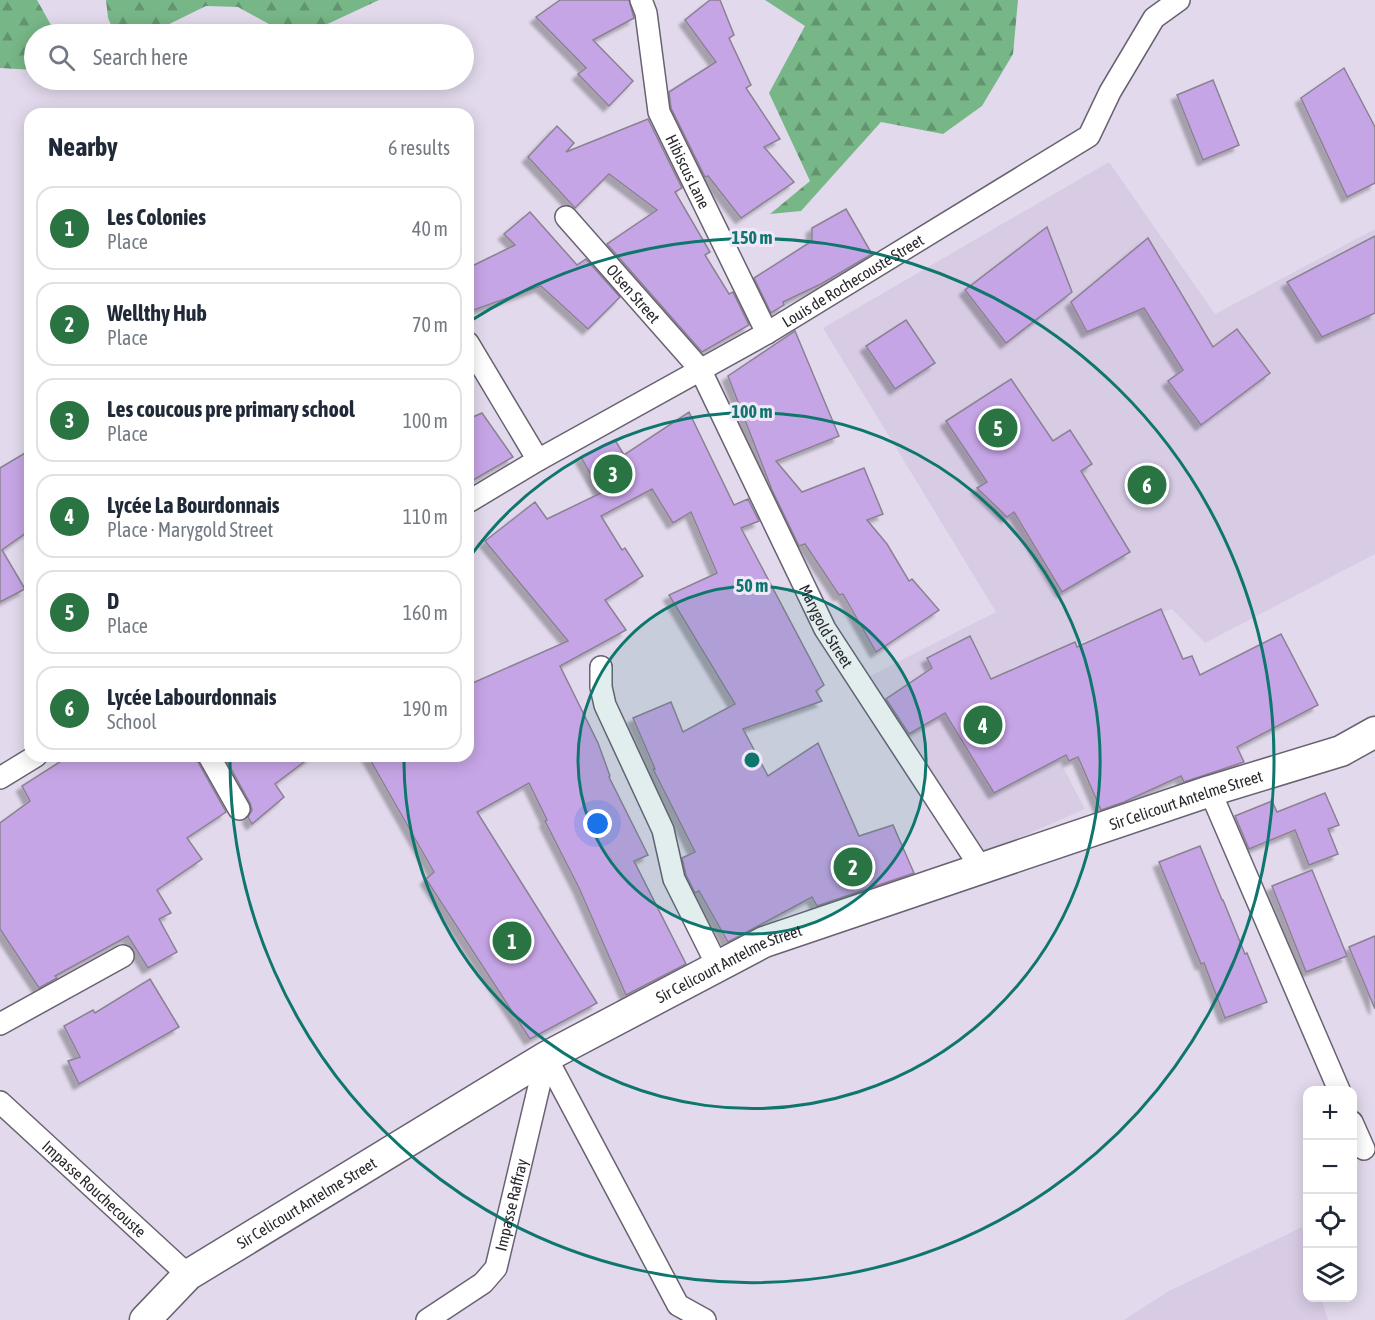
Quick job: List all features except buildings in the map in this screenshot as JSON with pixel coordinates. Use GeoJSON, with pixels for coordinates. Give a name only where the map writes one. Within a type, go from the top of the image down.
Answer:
{"type":"FeatureCollection","features":[{"type":"Feature","properties":{"kind":"street","name":"Hibiscus Lane"},"geometry":{"type":"LineString","coordinates":[[641,0],[646,13],[659,112],[767,333]]}},
{"type":"Feature","properties":{"kind":"street","name":"Louis de Rochecouste Street"},"geometry":{"type":"LineString","coordinates":[[474,498],[538,460],[767,333],[1089,136],[1110,92],[1154,18],[1179,0]]}},
{"type":"Feature","properties":{"kind":"street","name":"Olsen Street"},"geometry":{"type":"LineString","coordinates":[[566,217],[700,369]]}},
{"type":"Feature","properties":{"kind":"street"},"geometry":{"type":"LineString","coordinates":[[474,353],[538,460]]}},
{"type":"Feature","properties":{"kind":"street","name":"Marygold Street"},"geometry":{"type":"LineString","coordinates":[[700,369],[825,629],[981,868]]}},
{"type":"Feature","properties":{"kind":"street"},"geometry":{"type":"LineString","coordinates":[[601,667],[600,687],[605,705],[663,830],[674,879],[717,965]]}},
{"type":"Feature","properties":{"kind":"street","name":"Sir Celicourt Antelme Street"},"geometry":{"type":"LineString","coordinates":[[145,1320],[188,1275],[546,1057],[764,942],[1210,791],[1341,751],[1375,732]]}},
{"type":"Feature","properties":{"kind":"street"},"geometry":{"type":"LineString","coordinates":[[0,778],[26,762]]}},
{"type":"Feature","properties":{"kind":"street"},"geometry":{"type":"LineString","coordinates":[[212,762],[239,809]]}},
{"type":"Feature","properties":{"kind":"street"},"geometry":{"type":"LineString","coordinates":[[1210,791],[1337,1086]]}},
{"type":"Feature","properties":{"kind":"street"},"geometry":{"type":"LineString","coordinates":[[0,1024],[123,956]]}},
{"type":"Feature","properties":{"kind":"street"},"geometry":{"type":"LineString","coordinates":[[546,1057],[678,1305],[705,1320]]}},
{"type":"Feature","properties":{"kind":"street","name":"Impasse Raffray"},"geometry":{"type":"LineString","coordinates":[[427,1320],[483,1283],[496,1268],[546,1057]]}},
{"type":"Feature","properties":{"kind":"street","name":"Impasse Rouchecouste"},"geometry":{"type":"LineString","coordinates":[[0,1102],[188,1275]]}},
{"type":"Feature","properties":{"kind":"street"},"geometry":{"type":"LineString","coordinates":[[1357,1132],[1364,1149]]}},
{"type":"Feature","properties":{"kind":"shaded area"},"geometry":{"type":"Polygon","coordinates":[[[1109,162],[1215,314],[1375,229],[1375,554],[1205,643],[1172,609],[1011,668],[1085,809],[980,855],[864,679],[996,612],[823,328],[1109,162]]]}},
{"type":"Feature","properties":{"kind":"shaded area"},"geometry":{"type":"Polygon","coordinates":[[[1302,1227],[1303,1302],[1322,1302],[1328,1320],[1124,1320],[1169,1291],[1302,1227]]]}},
{"type":"Feature","properties":{"kind":"green space"},"geometry":{"type":"Polygon","coordinates":[[[0,0],[37,0],[50,24],[24,24],[24,69],[0,68],[0,0]]]}},
{"type":"Feature","properties":{"kind":"green space"},"geometry":{"type":"Polygon","coordinates":[[[106,0],[379,0],[327,24],[269,24],[238,7],[206,6],[169,24],[111,24],[106,0]]]}},
{"type":"Feature","properties":{"kind":"green space"},"geometry":{"type":"Polygon","coordinates":[[[765,0],[1018,0],[1013,54],[982,106],[943,134],[881,122],[801,211],[770,214],[810,181],[769,93],[805,26],[765,0]]]}},
{"type":"Feature","properties":{"kind":"place","name":"D"},"geometry":{"type":"Point","coordinates":[998,428]}},
{"type":"Feature","properties":{"kind":"place","name":"Les coucous pre primary school"},"geometry":{"type":"Point","coordinates":[613,474]}},
{"type":"Feature","properties":{"kind":"place","name":"Lycée Labourdonnais"},"geometry":{"type":"Point","coordinates":[1147,485]}},
{"type":"Feature","properties":{"kind":"place","name":"Lycée La Bourdonnais"},"geometry":{"type":"Point","coordinates":[983,725]}},
{"type":"Feature","properties":{"kind":"place","name":"Wellthy Hub"},"geometry":{"type":"Point","coordinates":[853,867]}},
{"type":"Feature","properties":{"kind":"place","name":"Les Colonies"},"geometry":{"type":"Point","coordinates":[512,941]}}]}
